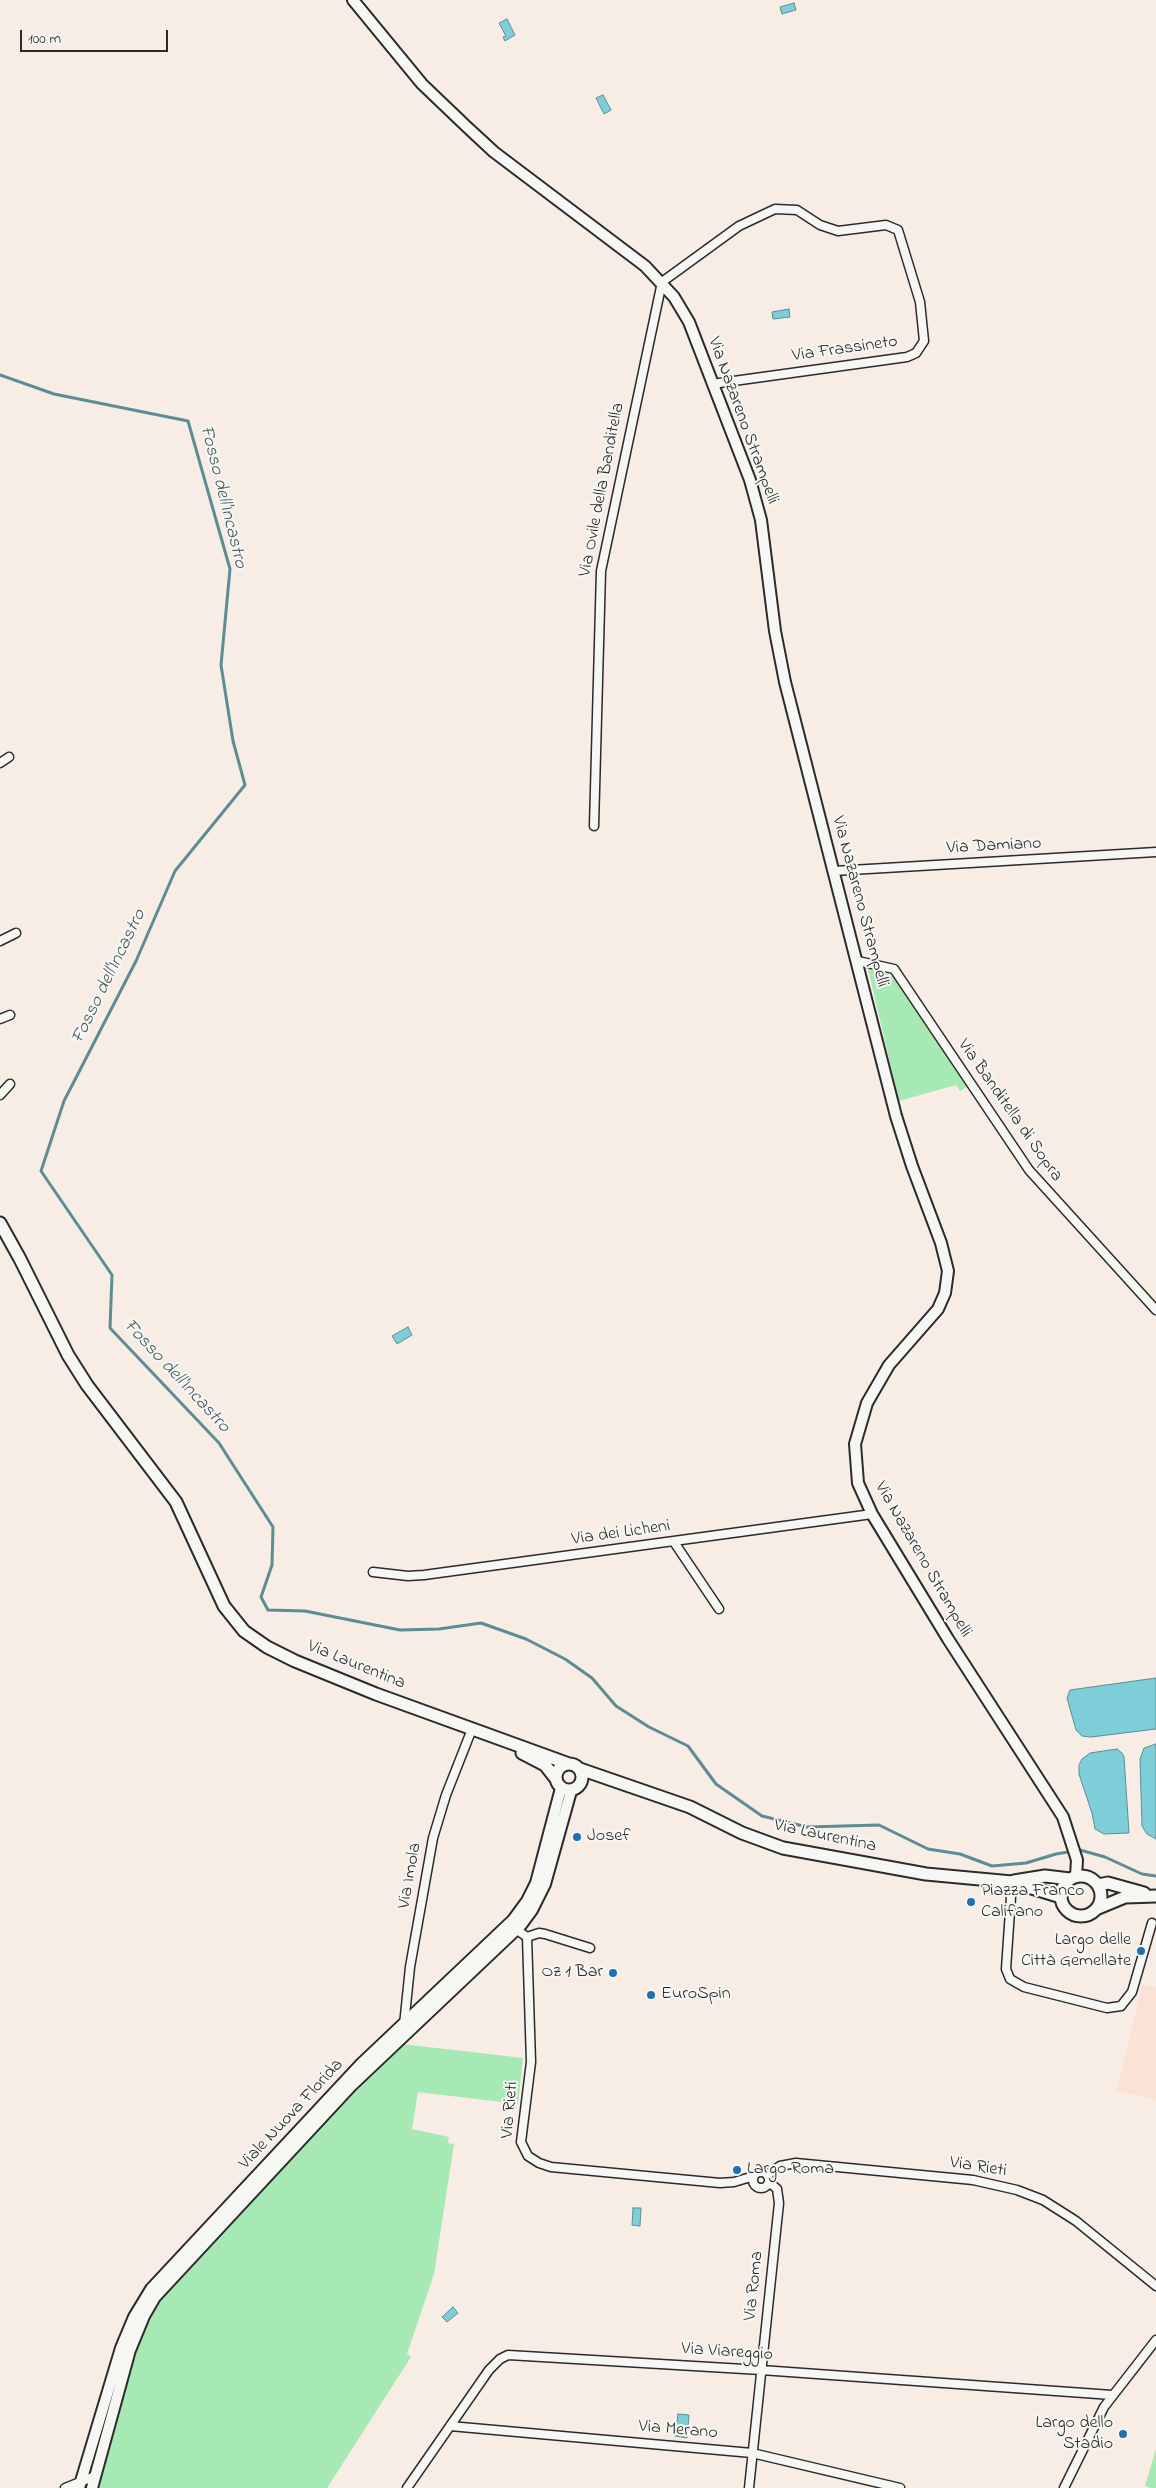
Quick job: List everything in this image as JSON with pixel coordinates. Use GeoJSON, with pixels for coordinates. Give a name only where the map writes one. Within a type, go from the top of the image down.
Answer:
{"type":"FeatureCollection","features":[{"type":"Feature","properties":{"kind":"main road","name":"Via Laurentina"},"geometry":{"type":"LineString","coordinates":[[0,1223],[20,1259],[59,1339],[78,1372],[181,1510],[224,1606],[249,1635],[281,1654],[376,1694],[490,1736],[506,1739],[580,1769],[690,1807],[742,1833],[783,1848],[926,1874],[1012,1882],[1061,1897]]}},
{"type":"Feature","properties":{"kind":"main road","name":"Via Laurentina"},"geometry":{"type":"LineString","coordinates":[[490,1736],[501,1744],[542,1763],[567,1786],[612,1780]]}},
{"type":"Feature","properties":{"kind":"main road"},"geometry":{"type":"LineString","coordinates":[[569,1764],[560,1767],[567,1786],[582,1780],[580,1769]]}},
{"type":"Feature","properties":{"kind":"main road","name":"Via Laurentina"},"geometry":{"type":"LineString","coordinates":[[1012,1882],[1045,1876],[1073,1878]]}},
{"type":"Feature","properties":{"kind":"main road"},"geometry":{"type":"LineString","coordinates":[[1096,1909],[1101,1897],[1098,1885],[1088,1877],[1073,1878],[1065,1884],[1061,1897],[1066,1909],[1078,1916],[1091,1914],[1096,1909],[1125,1896],[1153,1896]]}},
{"type":"Feature","properties":{"kind":"main road"},"geometry":{"type":"LineString","coordinates":[[1098,1885],[1115,1885],[1153,1896]]}},
{"type":"Feature","properties":{"kind":"street","name":"Via Nazareno Strampelli"},"geometry":{"type":"LineString","coordinates":[[354,0],[411,71],[472,132],[645,266],[662,282],[686,315],[757,504],[780,657],[896,1116],[912,1166],[941,1243],[948,1278],[945,1293],[938,1309],[884,1373],[872,1393],[860,1422],[855,1444],[856,1473],[862,1495],[872,1514],[953,1647],[1063,1817],[1077,1860],[1073,1878]]}},
{"type":"Feature","properties":{"kind":"street","name":"Via Frassineto"},"geometry":{"type":"LineString","coordinates":[[662,282],[739,226],[775,209],[789,208],[797,210],[820,225],[834,230],[890,225],[899,232],[920,302],[924,342],[916,353],[907,356],[712,384]]}},
{"type":"Feature","properties":{"kind":"street","name":"Via Ovile della Banditella"},"geometry":{"type":"LineString","coordinates":[[594,826],[601,571],[662,282]]}},
{"type":"Feature","properties":{"kind":"street"},"geometry":{"type":"LineString","coordinates":[[0,763],[9,757]]}},
{"type":"Feature","properties":{"kind":"street","name":"Via Damiano"},"geometry":{"type":"LineString","coordinates":[[834,871],[1156,852]]}},
{"type":"Feature","properties":{"kind":"street"},"geometry":{"type":"LineString","coordinates":[[0,941],[16,933]]}},
{"type":"Feature","properties":{"kind":"street","name":"Via Banditella di Sopra"},"geometry":{"type":"LineString","coordinates":[[858,961],[894,969],[1029,1170],[1156,1310]]}},
{"type":"Feature","properties":{"kind":"street"},"geometry":{"type":"LineString","coordinates":[[0,1019],[10,1015]]}},
{"type":"Feature","properties":{"kind":"street"},"geometry":{"type":"LineString","coordinates":[[0,1094],[10,1084]]}},
{"type":"Feature","properties":{"kind":"street","name":"Via dei Licheni"},"geometry":{"type":"LineString","coordinates":[[373,1572],[420,1576],[872,1514]]}},
{"type":"Feature","properties":{"kind":"street"},"geometry":{"type":"LineString","coordinates":[[674,1542],[718,1609]]}},
{"type":"Feature","properties":{"kind":"street","name":"Via Imola"},"geometry":{"type":"LineString","coordinates":[[404,2034],[409,1972],[433,1838],[446,1795],[472,1729]]}},
{"type":"Feature","properties":{"kind":"street","name":"Viale Nuova Florida"},"geometry":{"type":"LineString","coordinates":[[80,2484],[121,2348],[134,2317],[151,2289],[333,2093],[404,2023],[503,1931],[523,1908],[539,1875],[567,1786]]}},
{"type":"Feature","properties":{"kind":"street","name":"Viale Nuova Florida"},"geometry":{"type":"LineString","coordinates":[[92,2488],[130,2350],[144,2316],[155,2297],[336,2102],[404,2034],[516,1930],[532,1910],[545,1884],[567,1786]]}},
{"type":"Feature","properties":{"kind":"street"},"geometry":{"type":"LineString","coordinates":[[1012,1882],[1006,1968],[1010,1979],[1024,1987],[1107,2008],[1121,2006],[1132,1992],[1152,1923]]}},
{"type":"Feature","properties":{"kind":"street"},"geometry":{"type":"LineString","coordinates":[[516,1930],[527,1937],[546,1934],[590,1948]]}},
{"type":"Feature","properties":{"kind":"street","name":"Via Rieti"},"geometry":{"type":"LineString","coordinates":[[527,1937],[531,2062],[521,2142],[528,2156],[548,2166],[720,2183],[754,2176]]}},
{"type":"Feature","properties":{"kind":"street","name":"Via Rieti"},"geometry":{"type":"LineString","coordinates":[[768,2178],[780,2166],[796,2163],[973,2180],[1017,2190],[1043,2200],[1082,2225],[1156,2286]]}},
{"type":"Feature","properties":{"kind":"street"},"geometry":{"type":"LineString","coordinates":[[760,2172],[768,2178],[764,2187],[759,2187],[754,2182],[754,2176],[760,2172]]}},
{"type":"Feature","properties":{"kind":"street","name":"Via Roma"},"geometry":{"type":"LineString","coordinates":[[749,2488],[779,2204],[777,2189],[768,2178]]}},
{"type":"Feature","properties":{"kind":"street"},"geometry":{"type":"LineString","coordinates":[[1064,2488],[1112,2396],[1122,2386],[1156,2340]]}},
{"type":"Feature","properties":{"kind":"street","name":"Via Viareggio"},"geometry":{"type":"LineString","coordinates":[[407,2488],[492,2366],[508,2355],[761,2370],[1112,2396]]}},
{"type":"Feature","properties":{"kind":"street","name":"Via Merano"},"geometry":{"type":"LineString","coordinates":[[450,2426],[752,2453],[900,2488]]}},
{"type":"Feature","properties":{"kind":"street"},"geometry":{"type":"LineString","coordinates":[[65,2488],[80,2484],[95,2476]]}},
{"type":"Feature","properties":{"kind":"shaded area"},"geometry":{"type":"Polygon","coordinates":[[[1142,1984],[1156,1987],[1156,2100],[1117,2091],[1142,1984]]]}},
{"type":"Feature","properties":{"kind":"green space"},"geometry":{"type":"Polygon","coordinates":[[[868,969],[883,971],[894,978],[967,1087],[960,1091],[956,1085],[899,1101],[868,969]]]}},
{"type":"Feature","properties":{"kind":"green space"},"geometry":{"type":"Polygon","coordinates":[[[402,2044],[523,2058],[518,2104],[418,2092],[412,2129],[449,2137],[448,2143],[454,2144],[434,2274],[407,2354],[411,2357],[327,2488],[96,2488],[140,2339],[162,2296],[249,2200],[402,2044]]]}},
{"type":"Feature","properties":{"kind":"green space"},"geometry":{"type":"Polygon","coordinates":[[[1156,2449],[1156,2488],[1150,2488],[1145,2486],[1156,2449]]]}},
{"type":"Feature","properties":{"kind":"water"},"geometry":{"type":"Polygon","coordinates":[[[794,3],[796,10],[782,14],[780,7],[794,3]]]}},
{"type":"Feature","properties":{"kind":"water"},"geometry":{"type":"Polygon","coordinates":[[[507,19],[515,35],[505,41],[503,37],[506,36],[499,23],[507,19]]]}},
{"type":"Feature","properties":{"kind":"water"},"geometry":{"type":"Polygon","coordinates":[[[603,95],[611,110],[604,114],[596,98],[603,95]]]}},
{"type":"Feature","properties":{"kind":"water"},"geometry":{"type":"Polygon","coordinates":[[[789,309],[790,317],[773,319],[772,312],[789,309]]]}},
{"type":"Feature","properties":{"kind":"water"},"geometry":{"type":"Polygon","coordinates":[[[408,1327],[412,1335],[397,1344],[392,1336],[408,1327]]]}},
{"type":"Feature","properties":{"kind":"water"},"geometry":{"type":"Polygon","coordinates":[[[1156,1678],[1156,1729],[1091,1737],[1082,1736],[1076,1730],[1067,1698],[1070,1690],[1156,1678]]]}},
{"type":"Feature","properties":{"kind":"water"},"geometry":{"type":"Polygon","coordinates":[[[1156,1744],[1156,1839],[1147,1834],[1142,1826],[1140,1759],[1144,1748],[1156,1744]]]}},
{"type":"Feature","properties":{"kind":"water"},"geometry":{"type":"Polygon","coordinates":[[[1117,1749],[1124,1757],[1129,1833],[1104,1834],[1095,1829],[1092,1813],[1079,1774],[1079,1765],[1082,1759],[1090,1753],[1117,1749]]]}},
{"type":"Feature","properties":{"kind":"water"},"geometry":{"type":"Polygon","coordinates":[[[633,2208],[641,2208],[640,2226],[632,2225],[633,2208]]]}},
{"type":"Feature","properties":{"kind":"water"},"geometry":{"type":"Polygon","coordinates":[[[453,2307],[458,2313],[447,2322],[442,2317],[453,2307]]]}},
{"type":"Feature","properties":{"kind":"water"},"geometry":{"type":"Polygon","coordinates":[[[678,2414],[689,2415],[687,2438],[675,2436],[678,2414]]]}},
{"type":"Feature","properties":{"kind":"waterway","name":"Fosso dell'Incastro"},"geometry":{"type":"LineString","coordinates":[[0,375],[54,394],[188,421],[230,569],[221,665],[233,741],[245,785],[175,871],[136,961],[64,1101],[41,1171],[112,1275],[110,1328],[219,1443],[273,1527],[272,1565],[261,1597],[268,1610],[305,1611],[400,1630],[439,1629],[481,1623],[526,1639],[565,1659],[592,1678],[616,1706],[649,1727],[688,1746],[716,1784],[762,1816],[807,1827],[879,1825],[928,1849],[960,1854],[992,1866],[1026,1863],[1056,1854],[1080,1850],[1105,1857],[1142,1874],[1156,1876]]}},
{"type":"Feature","properties":{"kind":"place","name":"Josef"},"geometry":{"type":"Point","coordinates":[577,1837]}},
{"type":"Feature","properties":{"kind":"place","name":"Piazza Franco Califano"},"geometry":{"type":"Point","coordinates":[971,1902]}},
{"type":"Feature","properties":{"kind":"place","name":"Largo delle Città Gemellate"},"geometry":{"type":"Point","coordinates":[1141,1951]}},
{"type":"Feature","properties":{"kind":"place","name":"Oz 1 Bar"},"geometry":{"type":"Point","coordinates":[613,1973]}},
{"type":"Feature","properties":{"kind":"place","name":"EuroSpin"},"geometry":{"type":"Point","coordinates":[651,1995]}},
{"type":"Feature","properties":{"kind":"place","name":"Largo Roma"},"geometry":{"type":"Point","coordinates":[737,2170]}},
{"type":"Feature","properties":{"kind":"place","name":"Largo dello Stadio"},"geometry":{"type":"Point","coordinates":[1123,2434]}}]}
